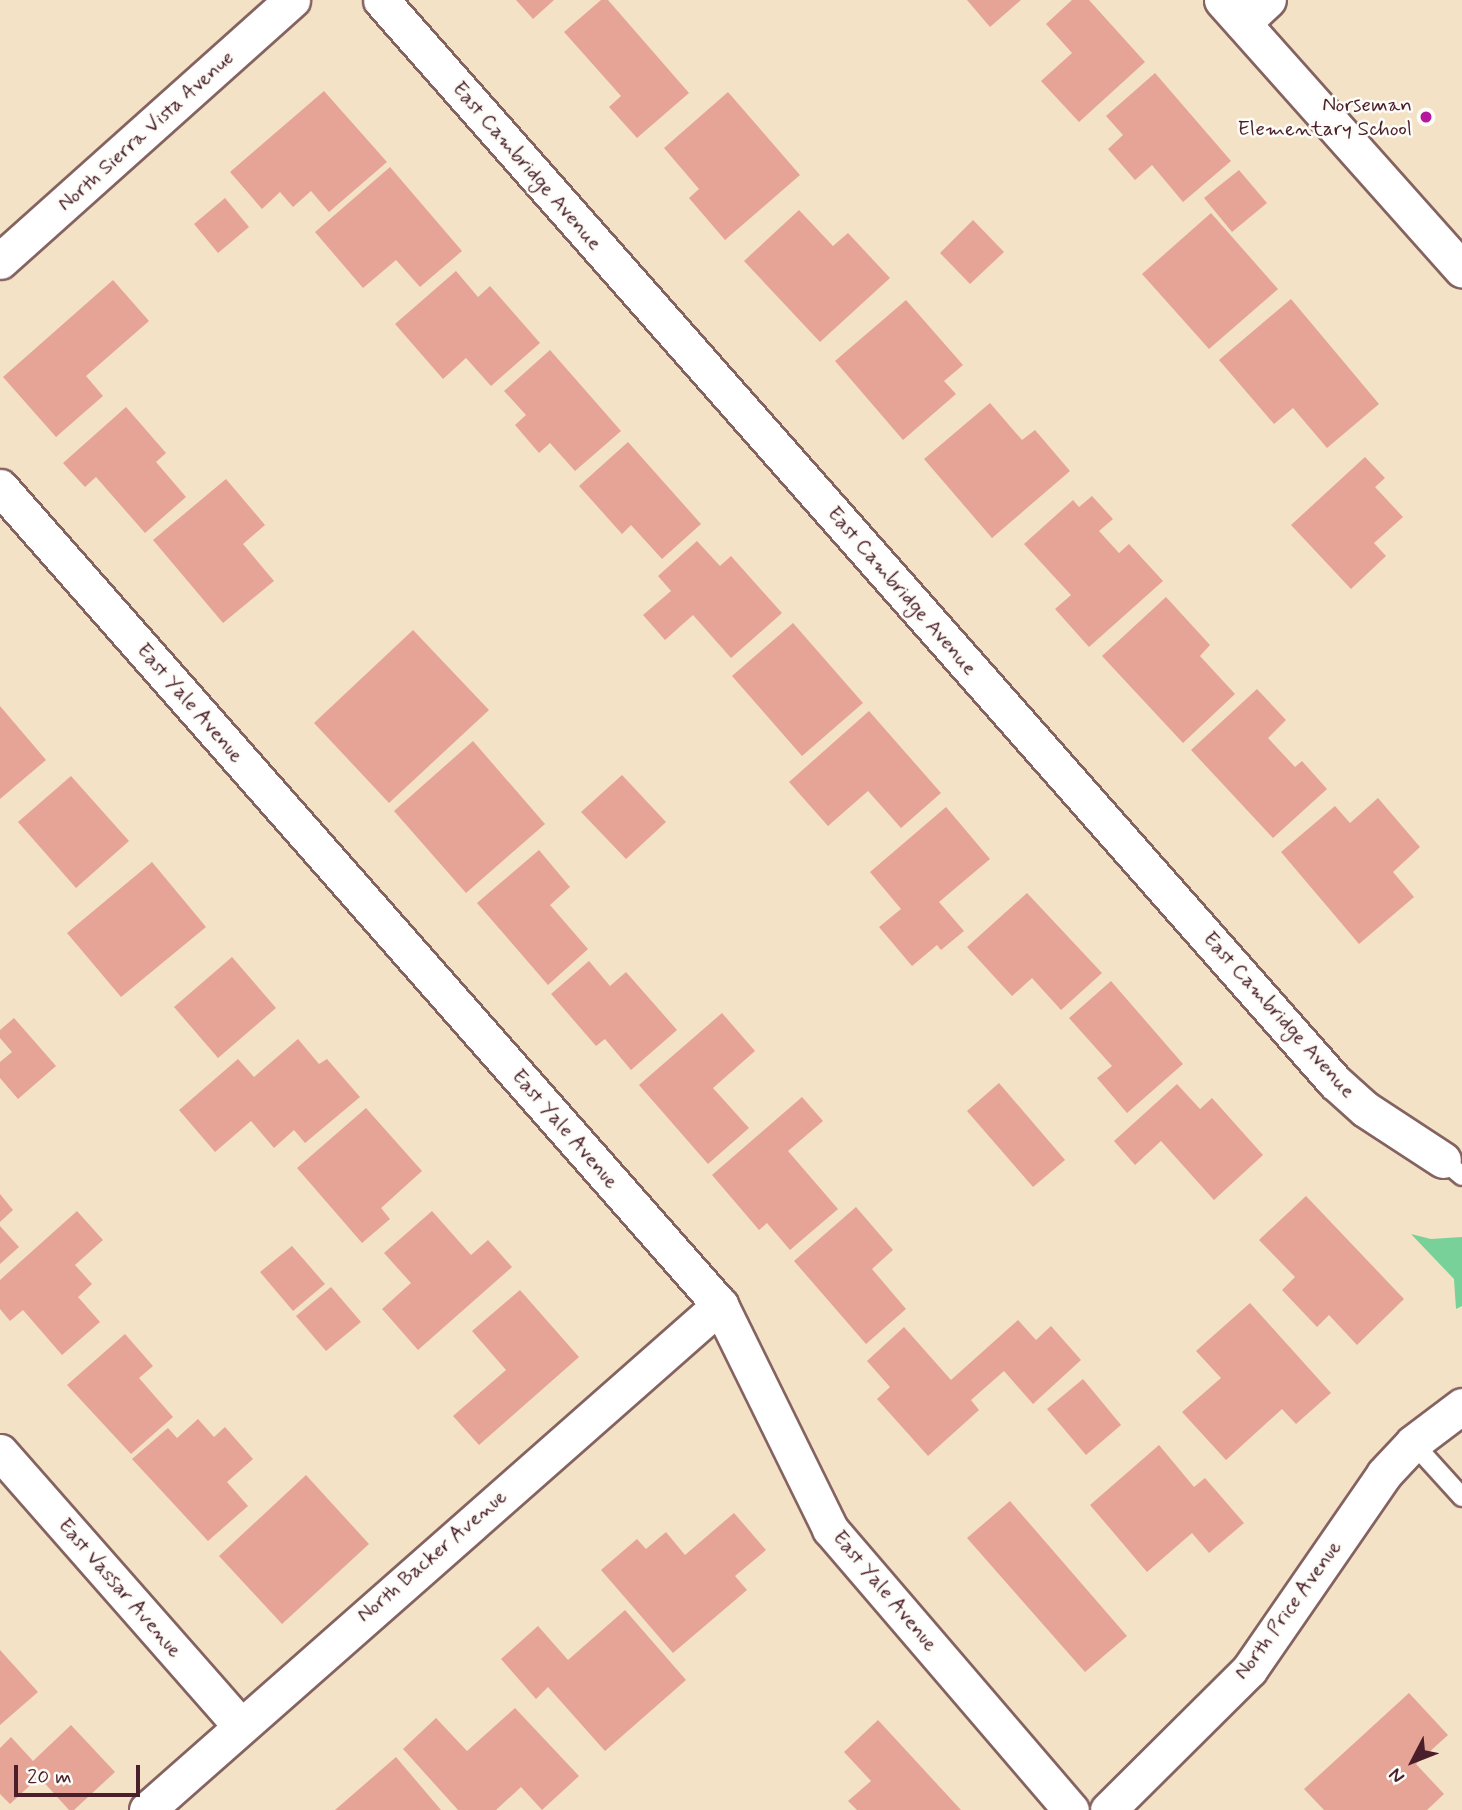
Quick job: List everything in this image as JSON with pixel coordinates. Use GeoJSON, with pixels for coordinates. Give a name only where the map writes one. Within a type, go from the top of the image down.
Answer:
{"type":"FeatureCollection","features":[{"type":"Feature","properties":{"kind":"street","name":"North Sierra Vista Avenue"},"geometry":{"type":"LineString","coordinates":[[0,261],[292,0]]}},
{"type":"Feature","properties":{"kind":"street","name":"East Cambridge Avenue"},"geometry":{"type":"LineString","coordinates":[[381,0],[1335,1082],[1365,1109],[1453,1168]]}},
{"type":"Feature","properties":{"kind":"street"},"geometry":{"type":"LineString","coordinates":[[1244,8],[1462,269]]}},
{"type":"Feature","properties":{"kind":"street","name":"East Yale Avenue"},"geometry":{"type":"LineString","coordinates":[[0,487],[720,1305],[830,1529],[1072,1810]]}},
{"type":"Feature","properties":{"kind":"street","name":"North Backer Avenue"},"geometry":{"type":"LineString","coordinates":[[146,1810],[239,1724],[720,1305]]}},
{"type":"Feature","properties":{"kind":"street","name":"North Price Avenue"},"geometry":{"type":"LineString","coordinates":[[1108,1810],[1249,1670],[1384,1474],[1413,1443],[1462,1406]]}},
{"type":"Feature","properties":{"kind":"street","name":"East Vassar Avenue"},"geometry":{"type":"LineString","coordinates":[[0,1452],[239,1724]]}},
{"type":"Feature","properties":{"kind":"lane"},"geometry":{"type":"LineString","coordinates":[[1413,1443],[1462,1497]]}},
{"type":"Feature","properties":{"kind":"green space"},"geometry":{"type":"Polygon","coordinates":[[[1411,1234],[1431,1239],[1462,1237],[1462,1306],[1456,1309],[1454,1279],[1411,1234]]]}},
{"type":"Feature","properties":{"kind":"building"},"geometry":{"type":"Polygon","coordinates":[[[516,0],[554,0],[533,19],[516,0]]]}},
{"type":"Feature","properties":{"kind":"building"},"geometry":{"type":"Polygon","coordinates":[[[601,0],[608,0],[689,93],[637,138],[609,107],[621,96],[564,32],[601,0]]]}},
{"type":"Feature","properties":{"kind":"building"},"geometry":{"type":"Polygon","coordinates":[[[967,0],[1021,0],[990,27],[967,0]]]}},
{"type":"Feature","properties":{"kind":"building"},"geometry":{"type":"Polygon","coordinates":[[[1072,0],[1089,0],[1145,62],[1079,122],[1041,81],[1072,53],[1046,24],[1072,0]]]}},
{"type":"Feature","properties":{"kind":"building"},"geometry":{"type":"Polygon","coordinates":[[[1155,73],[1231,161],[1183,202],[1152,165],[1135,180],[1108,149],[1123,135],[1106,116],[1155,73]]]}},
{"type":"Feature","properties":{"kind":"building"},"geometry":{"type":"Polygon","coordinates":[[[324,91],[387,162],[329,212],[311,191],[293,207],[280,192],[262,209],[230,172],[324,91]]]}},
{"type":"Feature","properties":{"kind":"building"},"geometry":{"type":"Polygon","coordinates":[[[728,92],[800,175],[725,240],[689,198],[699,189],[664,148],[728,92]]]}},
{"type":"Feature","properties":{"kind":"building"},"geometry":{"type":"Polygon","coordinates":[[[390,167],[462,251],[420,287],[396,260],[363,288],[315,232],[390,167]]]}},
{"type":"Feature","properties":{"kind":"building"},"geometry":{"type":"Polygon","coordinates":[[[1239,170],[1267,203],[1232,232],[1204,198],[1239,170]]]}},
{"type":"Feature","properties":{"kind":"building"},"geometry":{"type":"Polygon","coordinates":[[[225,198],[249,227],[218,253],[194,224],[225,198]]]}},
{"type":"Feature","properties":{"kind":"building"},"geometry":{"type":"Polygon","coordinates":[[[799,210],[833,246],[848,233],[890,278],[820,342],[744,261],[799,210]]]}},
{"type":"Feature","properties":{"kind":"building"},"geometry":{"type":"Polygon","coordinates":[[[1211,213],[1278,289],[1209,349],[1142,274],[1211,213]]]}},
{"type":"Feature","properties":{"kind":"building"},"geometry":{"type":"Polygon","coordinates":[[[973,220],[1004,252],[970,284],[940,253],[973,220]]]}},
{"type":"Feature","properties":{"kind":"building"},"geometry":{"type":"Polygon","coordinates":[[[456,271],[478,297],[490,286],[540,343],[491,386],[466,358],[443,379],[395,324],[456,271]]]}},
{"type":"Feature","properties":{"kind":"building"},"geometry":{"type":"Polygon","coordinates":[[[113,280],[149,321],[86,376],[103,396],[56,437],[3,377],[113,280]]]}},
{"type":"Feature","properties":{"kind":"building"},"geometry":{"type":"Polygon","coordinates":[[[1291,299],[1379,404],[1327,448],[1293,408],[1274,424],[1219,360],[1291,299]]]}},
{"type":"Feature","properties":{"kind":"building"},"geometry":{"type":"Polygon","coordinates":[[[906,300],[963,365],[944,381],[956,394],[903,440],[835,361],[906,300]]]}},
{"type":"Feature","properties":{"kind":"building"},"geometry":{"type":"Polygon","coordinates":[[[550,350],[621,431],[575,471],[550,443],[539,453],[515,425],[526,415],[504,391],[550,350]]]}},
{"type":"Feature","properties":{"kind":"building"},"geometry":{"type":"Polygon","coordinates":[[[990,403],[1022,440],[1035,430],[1070,471],[992,538],[924,459],[990,403]]]}},
{"type":"Feature","properties":{"kind":"building"},"geometry":{"type":"Polygon","coordinates":[[[126,407],[166,453],[156,462],[186,497],[145,533],[96,477],[85,487],[63,463],[126,407]]]}},
{"type":"Feature","properties":{"kind":"building"},"geometry":{"type":"Polygon","coordinates":[[[628,442],[701,524],[662,559],[631,525],[622,534],[579,486],[628,442]]]}},
{"type":"Feature","properties":{"kind":"building"},"geometry":{"type":"Polygon","coordinates":[[[1365,457],[1385,478],[1375,487],[1403,517],[1374,543],[1386,556],[1351,589],[1291,525],[1365,457]]]}},
{"type":"Feature","properties":{"kind":"building"},"geometry":{"type":"Polygon","coordinates":[[[226,479],[265,525],[243,544],[274,581],[223,623],[153,540],[226,479]]]}},
{"type":"Feature","properties":{"kind":"building"},"geometry":{"type":"Polygon","coordinates":[[[1092,496],[1113,519],[1099,531],[1119,553],[1129,544],[1163,581],[1089,647],[1055,609],[1071,595],[1024,544],[1073,500],[1079,507],[1092,496]]]}},
{"type":"Feature","properties":{"kind":"building"},"geometry":{"type":"Polygon","coordinates":[[[697,541],[720,566],[731,556],[782,613],[731,658],[693,615],[665,640],[643,615],[671,591],[658,576],[697,541]]]}},
{"type":"Feature","properties":{"kind":"building"},"geometry":{"type":"Polygon","coordinates":[[[1166,597],[1210,645],[1200,656],[1235,694],[1183,743],[1102,656],[1166,597]]]}},
{"type":"Feature","properties":{"kind":"building"},"geometry":{"type":"Polygon","coordinates":[[[793,623],[863,703],[802,756],[732,676],[793,623]]]}},
{"type":"Feature","properties":{"kind":"building"},"geometry":{"type":"Polygon","coordinates":[[[413,630],[489,710],[389,803],[314,723],[413,630]]]}},
{"type":"Feature","properties":{"kind":"building"},"geometry":{"type":"Polygon","coordinates":[[[1257,689],[1286,720],[1268,738],[1295,767],[1302,761],[1327,789],[1273,838],[1191,750],[1257,689]]]}},
{"type":"Feature","properties":{"kind":"building"},"geometry":{"type":"Polygon","coordinates":[[[0,706],[46,760],[0,799],[0,706]]]}},
{"type":"Feature","properties":{"kind":"building"},"geometry":{"type":"Polygon","coordinates":[[[869,711],[941,793],[901,828],[868,791],[828,826],[789,782],[869,711]]]}},
{"type":"Feature","properties":{"kind":"building"},"geometry":{"type":"Polygon","coordinates":[[[473,741],[545,824],[466,893],[394,811],[473,741]]]}},
{"type":"Feature","properties":{"kind":"building"},"geometry":{"type":"Polygon","coordinates":[[[622,775],[666,822],[626,859],[581,812],[622,775]]]}},
{"type":"Feature","properties":{"kind":"building"},"geometry":{"type":"Polygon","coordinates":[[[71,776],[129,841],[76,888],[18,822],[71,776]]]}},
{"type":"Feature","properties":{"kind":"building"},"geometry":{"type":"Polygon","coordinates":[[[1378,798],[1420,847],[1393,872],[1414,897],[1359,944],[1281,852],[1335,806],[1350,823],[1378,798]]]}},
{"type":"Feature","properties":{"kind":"building"},"geometry":{"type":"Polygon","coordinates":[[[946,807],[990,859],[939,902],[964,931],[941,950],[937,945],[912,966],[879,927],[901,909],[870,872],[946,807]]]}},
{"type":"Feature","properties":{"kind":"building"},"geometry":{"type":"Polygon","coordinates":[[[539,850],[570,887],[550,905],[588,949],[548,985],[477,903],[539,850]]]}},
{"type":"Feature","properties":{"kind":"building"},"geometry":{"type":"Polygon","coordinates":[[[152,862],[206,927],[121,997],[67,933],[152,862]]]}},
{"type":"Feature","properties":{"kind":"building"},"geometry":{"type":"Polygon","coordinates":[[[1027,893],[1102,973],[1061,1010],[1032,978],[1012,996],[967,947],[1027,893]]]}},
{"type":"Feature","properties":{"kind":"building"},"geometry":{"type":"Polygon","coordinates":[[[232,957],[276,1008],[218,1058],[174,1007],[232,957]]]}},
{"type":"Feature","properties":{"kind":"building"},"geometry":{"type":"Polygon","coordinates":[[[589,961],[610,986],[626,972],[677,1030],[631,1070],[605,1039],[596,1046],[551,994],[589,961]]]}},
{"type":"Feature","properties":{"kind":"building"},"geometry":{"type":"Polygon","coordinates":[[[1111,981],[1183,1064],[1127,1113],[1097,1078],[1112,1066],[1069,1018],[1111,981]]]}},
{"type":"Feature","properties":{"kind":"building"},"geometry":{"type":"Polygon","coordinates":[[[722,1013],[755,1051],[713,1088],[749,1128],[708,1164],[639,1085],[722,1013]]]}},
{"type":"Feature","properties":{"kind":"building"},"geometry":{"type":"Polygon","coordinates":[[[14,1018],[56,1066],[18,1099],[0,1078],[0,1062],[12,1052],[0,1038],[0,1030],[14,1018]]]}},
{"type":"Feature","properties":{"kind":"building"},"geometry":{"type":"Polygon","coordinates":[[[298,1039],[319,1064],[327,1059],[360,1097],[305,1143],[294,1130],[274,1148],[251,1121],[215,1152],[179,1110],[238,1059],[254,1077],[298,1039]]]}},
{"type":"Feature","properties":{"kind":"building"},"geometry":{"type":"Polygon","coordinates":[[[999,1083],[1065,1160],[1033,1187],[967,1111],[999,1083]]]}},
{"type":"Feature","properties":{"kind":"building"},"geometry":{"type":"Polygon","coordinates":[[[1177,1084],[1200,1109],[1212,1098],[1263,1155],[1214,1200],[1161,1141],[1135,1165],[1114,1141],[1177,1084]]]}},
{"type":"Feature","properties":{"kind":"building"},"geometry":{"type":"Polygon","coordinates":[[[802,1097],[823,1121],[788,1151],[838,1209],[790,1250],[767,1223],[759,1230],[712,1175],[802,1097]]]}},
{"type":"Feature","properties":{"kind":"building"},"geometry":{"type":"Polygon","coordinates":[[[366,1108],[422,1171],[381,1208],[390,1219],[362,1243],[297,1168],[366,1108]]]}},
{"type":"Feature","properties":{"kind":"building"},"geometry":{"type":"Polygon","coordinates":[[[0,1194],[13,1210],[0,1222],[0,1194]]]}},
{"type":"Feature","properties":{"kind":"building"},"geometry":{"type":"Polygon","coordinates":[[[1306,1196],[1404,1299],[1357,1345],[1329,1315],[1317,1327],[1282,1290],[1295,1277],[1259,1240],[1306,1196]]]}},
{"type":"Feature","properties":{"kind":"building"},"geometry":{"type":"Polygon","coordinates":[[[856,1207],[893,1250],[872,1269],[906,1309],[866,1344],[794,1261],[856,1207]]]}},
{"type":"Feature","properties":{"kind":"building"},"geometry":{"type":"Polygon","coordinates":[[[77,1211],[103,1240],[75,1265],[92,1284],[78,1297],[100,1322],[62,1355],[23,1310],[10,1321],[0,1309],[0,1280],[77,1211]]]}},
{"type":"Feature","properties":{"kind":"building"},"geometry":{"type":"Polygon","coordinates":[[[432,1211],[471,1255],[488,1240],[512,1267],[418,1350],[382,1309],[411,1283],[384,1253],[432,1211]]]}},
{"type":"Feature","properties":{"kind":"building"},"geometry":{"type":"Polygon","coordinates":[[[0,1226],[19,1247],[0,1264],[0,1226]]]}},
{"type":"Feature","properties":{"kind":"building"},"geometry":{"type":"Polygon","coordinates":[[[292,1246],[325,1284],[293,1311],[260,1272],[292,1246]]]}},
{"type":"Feature","properties":{"kind":"building"},"geometry":{"type":"Polygon","coordinates":[[[331,1287],[361,1322],[326,1351],[296,1316],[331,1287]]]}},
{"type":"Feature","properties":{"kind":"building"},"geometry":{"type":"Polygon","coordinates":[[[520,1290],[579,1357],[479,1445],[453,1416],[506,1370],[472,1331],[520,1290]]]}},
{"type":"Feature","properties":{"kind":"building"},"geometry":{"type":"Polygon","coordinates":[[[1250,1303],[1331,1393],[1296,1424],[1282,1409],[1226,1460],[1182,1412],[1221,1378],[1196,1351],[1250,1303]]]}},
{"type":"Feature","properties":{"kind":"building"},"geometry":{"type":"Polygon","coordinates":[[[1018,1320],[1036,1340],[1051,1326],[1081,1360],[1033,1404],[1004,1371],[971,1400],[979,1410],[928,1456],[877,1399],[890,1387],[867,1361],[904,1327],[951,1380],[1018,1320]]]}},
{"type":"Feature","properties":{"kind":"building"},"geometry":{"type":"Polygon","coordinates":[[[125,1334],[153,1366],[139,1378],[173,1417],[131,1454],[67,1385],[125,1334]]]}},
{"type":"Feature","properties":{"kind":"building"},"geometry":{"type":"Polygon","coordinates":[[[1083,1379],[1121,1425],[1086,1455],[1047,1409],[1083,1379]]]}},
{"type":"Feature","properties":{"kind":"building"},"geometry":{"type":"Polygon","coordinates":[[[198,1419],[214,1437],[225,1427],[253,1459],[227,1482],[248,1506],[208,1541],[132,1459],[168,1428],[177,1438],[198,1419]]]}},
{"type":"Feature","properties":{"kind":"building"},"geometry":{"type":"Polygon","coordinates":[[[1159,1445],[1194,1487],[1205,1478],[1244,1523],[1209,1553],[1192,1533],[1147,1572],[1090,1505],[1159,1445]]]}},
{"type":"Feature","properties":{"kind":"building"},"geometry":{"type":"Polygon","coordinates":[[[306,1475],[369,1544],[282,1624],[219,1556],[306,1475]]]}},
{"type":"Feature","properties":{"kind":"building"},"geometry":{"type":"Polygon","coordinates":[[[1010,1501],[1127,1636],[1085,1672],[967,1538],[1010,1501]]]}},
{"type":"Feature","properties":{"kind":"building"},"geometry":{"type":"Polygon","coordinates":[[[734,1513],[766,1550],[735,1576],[747,1590],[673,1653],[601,1570],[637,1539],[646,1549],[666,1532],[685,1555],[734,1513]]]}},
{"type":"Feature","properties":{"kind":"building"},"geometry":{"type":"Polygon","coordinates":[[[625,1610],[686,1680],[605,1751],[548,1687],[536,1699],[501,1659],[538,1626],[568,1660],[625,1610]]]}},
{"type":"Feature","properties":{"kind":"building"},"geometry":{"type":"Polygon","coordinates":[[[0,1650],[38,1692],[0,1725],[0,1650]]]}},
{"type":"Feature","properties":{"kind":"building"},"geometry":{"type":"Polygon","coordinates":[[[1409,1693],[1448,1735],[1416,1764],[1444,1794],[1427,1810],[1324,1810],[1304,1789],[1409,1693]]]}},
{"type":"Feature","properties":{"kind":"building"},"geometry":{"type":"Polygon","coordinates":[[[515,1708],[579,1776],[542,1810],[521,1787],[496,1810],[458,1810],[403,1749],[436,1718],[467,1751],[515,1708]]]}},
{"type":"Feature","properties":{"kind":"building"},"geometry":{"type":"Polygon","coordinates":[[[878,1720],[961,1810],[857,1810],[848,1801],[871,1781],[844,1752],[878,1720]]]}},
{"type":"Feature","properties":{"kind":"building"},"geometry":{"type":"Polygon","coordinates":[[[71,1725],[115,1772],[74,1810],[69,1810],[39,1777],[10,1804],[0,1794],[0,1748],[11,1737],[33,1761],[71,1725]]]}},
{"type":"Feature","properties":{"kind":"building"},"geometry":{"type":"Polygon","coordinates":[[[396,1757],[441,1810],[335,1810],[396,1757]]]}},
{"type":"Feature","properties":{"kind":"place","name":"Norseman Elementary School"},"geometry":{"type":"Point","coordinates":[1426,117]}}]}
